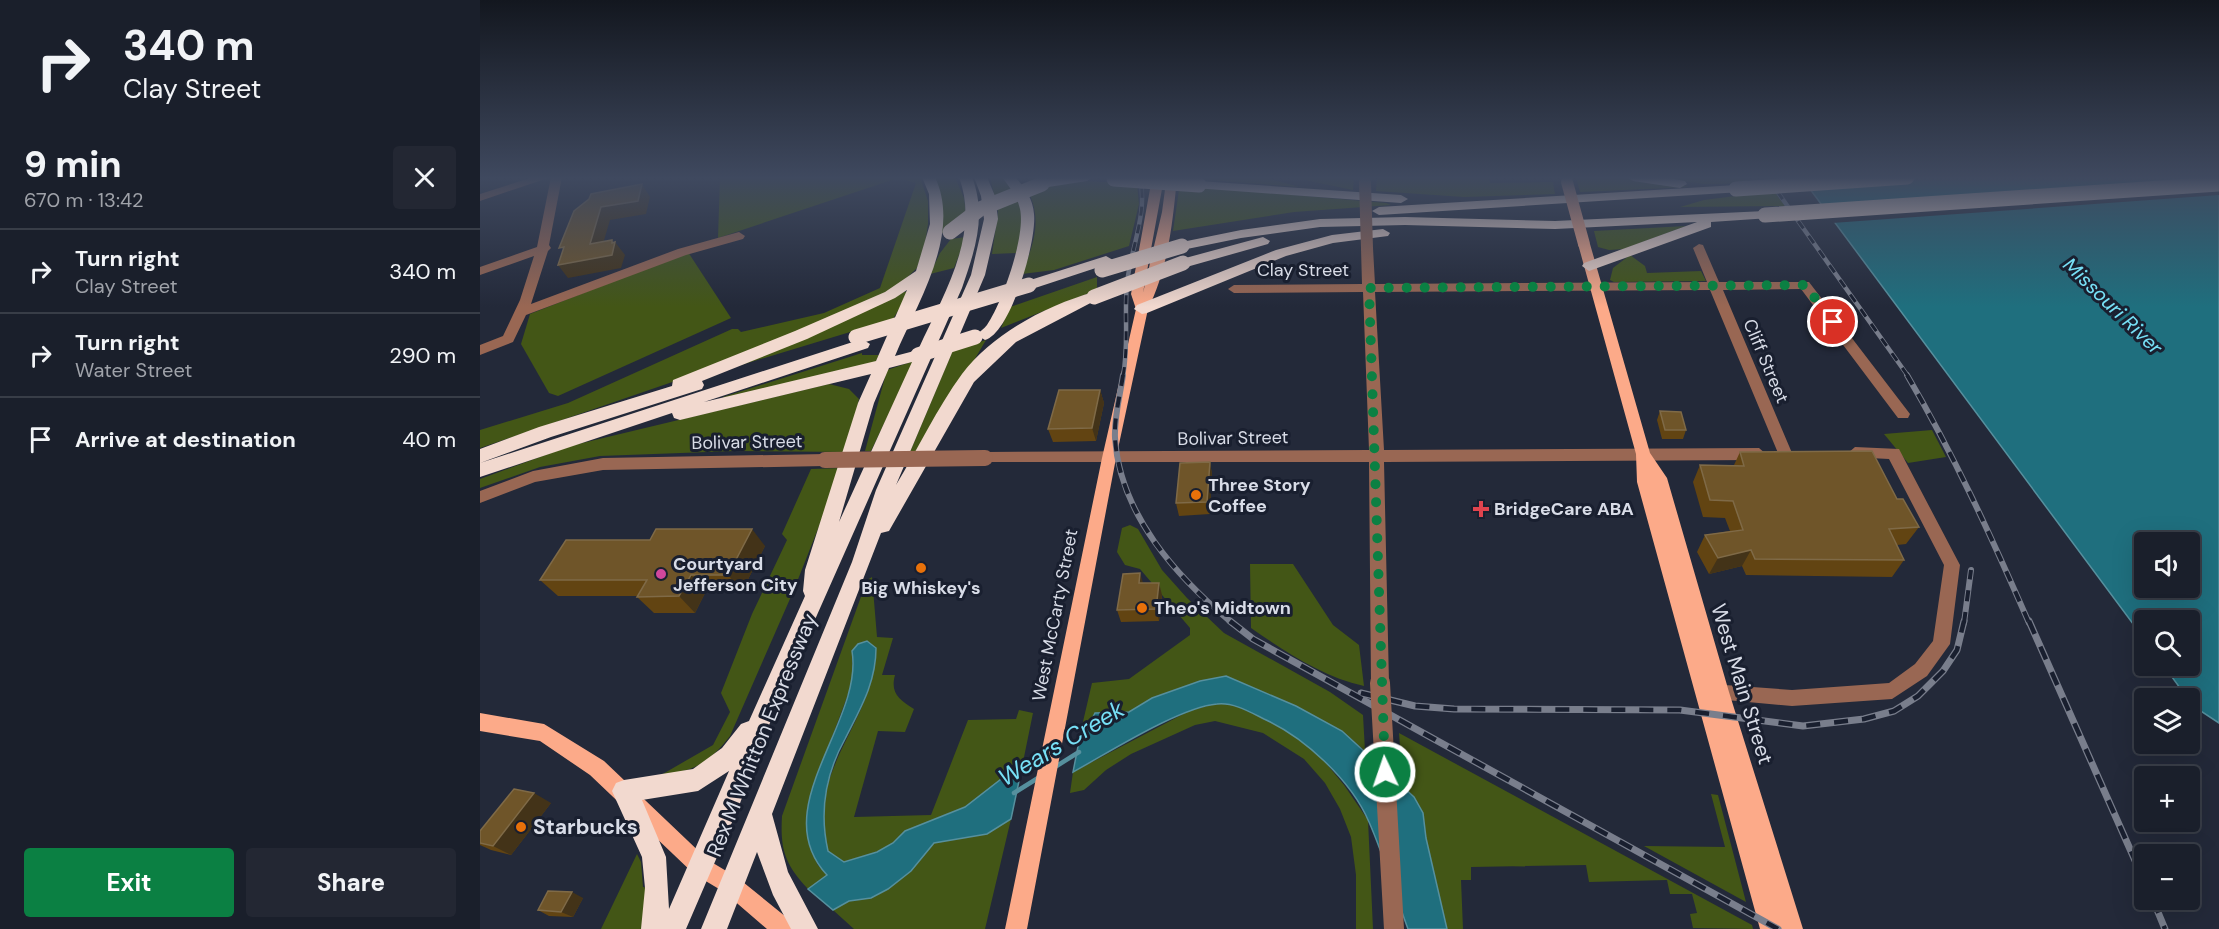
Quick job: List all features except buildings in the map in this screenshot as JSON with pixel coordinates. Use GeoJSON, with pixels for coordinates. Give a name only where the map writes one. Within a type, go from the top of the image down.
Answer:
{"type":"FeatureCollection","features":[{"type":"Feature","properties":{"kind":"highway"},"geometry":{"type":"LineString","coordinates":[[811,608],[815,570],[866,403],[925,266],[937,220]]}},
{"type":"Feature","properties":{"kind":"highway"},"geometry":{"type":"LineString","coordinates":[[609,412],[801,335],[896,292],[925,266],[950,232],[965,220]]}},
{"type":"Feature","properties":{"kind":"highway","name":"Rex M Whitton Expressway"},"geometry":{"type":"LineString","coordinates":[[673,929],[701,867],[763,712],[954,288],[974,220]]}},
{"type":"Feature","properties":{"kind":"highway"},"geometry":{"type":"LineString","coordinates":[[862,562],[885,490],[978,275],[991,220]]}},
{"type":"Feature","properties":{"kind":"highway"},"geometry":{"type":"LineString","coordinates":[[980,336],[993,328],[1024,250],[1029,220]]}},
{"type":"Feature","properties":{"kind":"highway"},"geometry":{"type":"LineString","coordinates":[[480,456],[609,412],[859,341],[1183,241],[1286,220]]}},
{"type":"Feature","properties":{"kind":"highway"},"geometry":{"type":"LineString","coordinates":[[1183,241],[1320,223],[1556,225],[1654,220]]}},
{"type":"Feature","properties":{"kind":"highway"},"geometry":{"type":"LineString","coordinates":[[1589,266],[1716,220]]}},
{"type":"Feature","properties":{"kind":"highway"},"geometry":{"type":"LineString","coordinates":[[1142,309],[1281,253],[1332,238],[1406,230],[1426,223]]}},
{"type":"Feature","properties":{"kind":"highway"},"geometry":{"type":"LineString","coordinates":[[553,444],[880,367],[1045,317],[1183,263],[1273,238],[1426,223]]}},
{"type":"Feature","properties":{"kind":"highway"},"geometry":{"type":"LineString","coordinates":[[862,562],[968,378],[985,356],[1007,338],[1045,317]]}},
{"type":"Feature","properties":{"kind":"highway"},"geometry":{"type":"LineString","coordinates":[[480,470],[859,341]]}},
{"type":"Feature","properties":{"kind":"highway"},"geometry":{"type":"LineString","coordinates":[[826,380],[853,386],[866,403]]}},
{"type":"Feature","properties":{"kind":"highway","name":"Rex M Whitton Expressway"},"geometry":{"type":"LineString","coordinates":[[714,929],[862,562]]}},
{"type":"Feature","properties":{"kind":"highway"},"geometry":{"type":"LineString","coordinates":[[654,929],[658,901],[656,858],[649,837],[624,791],[698,780],[730,756],[763,712]]}},
{"type":"Feature","properties":{"kind":"highway"},"geometry":{"type":"LineString","coordinates":[[760,811],[767,846],[783,894],[805,929]]}},
{"type":"Feature","properties":{"kind":"main road","name":"West McCarty Street"},"geometry":{"type":"LineString","coordinates":[[1142,309],[1137,294],[1150,220]]}},
{"type":"Feature","properties":{"kind":"main road","name":"West McCarty Street"},"geometry":{"type":"LineString","coordinates":[[1016,929],[1109,458],[1142,309],[1153,286],[1166,220]]}},
{"type":"Feature","properties":{"kind":"main road","name":"West Main Street"},"geometry":{"type":"LineString","coordinates":[[1577,220],[1643,454],[1646,482],[1792,929]]}},
{"type":"Feature","properties":{"kind":"main road","name":"West Main Street"},"geometry":{"type":"LineString","coordinates":[[1713,692],[1771,929]]}},
{"type":"Feature","properties":{"kind":"main road"},"geometry":{"type":"LineString","coordinates":[[480,722],[544,734],[597,768],[624,791],[701,867],[731,885],[783,929]]}},
{"type":"Feature","properties":{"kind":"street"},"geometry":{"type":"LineString","coordinates":[[480,350],[508,339],[522,312],[545,248],[550,220]]}},
{"type":"Feature","properties":{"kind":"street"},"geometry":{"type":"LineString","coordinates":[[1366,220],[1376,456],[1380,683],[1394,929]]}},
{"type":"Feature","properties":{"kind":"street"},"geometry":{"type":"LineString","coordinates":[[522,312],[682,252],[739,236]]}},
{"type":"Feature","properties":{"kind":"street"},"geometry":{"type":"LineString","coordinates":[[480,271],[545,248]]}},
{"type":"Feature","properties":{"kind":"street","name":"Cliff Street"},"geometry":{"type":"LineString","coordinates":[[1700,248],[1791,453]]}},
{"type":"Feature","properties":{"kind":"street","name":"Clay Street"},"geometry":{"type":"LineString","coordinates":[[1234,289],[1805,285],[1903,414]]}},
{"type":"Feature","properties":{"kind":"street","name":"Bolivar Street"},"geometry":{"type":"LineString","coordinates":[[480,497],[533,477],[572,467],[603,464],[985,458],[1791,453]]}},
{"type":"Feature","properties":{"kind":"street"},"geometry":{"type":"LineString","coordinates":[[1840,453],[1894,453],[1952,565]]}},
{"type":"Feature","properties":{"kind":"street"},"geometry":{"type":"LineString","coordinates":[[1713,692],[1792,698],[1892,691],[1921,670],[1941,644],[1954,544]]}},
{"type":"Feature","properties":{"kind":"green space"},"geometry":{"type":"Polygon","coordinates":[[[719,220],[771,220],[718,238],[719,220]]]}},
{"type":"Feature","properties":{"kind":"green space"},"geometry":{"type":"Polygon","coordinates":[[[903,220],[928,220],[925,244],[917,268],[898,286],[843,313],[684,378],[480,448],[480,430],[568,403],[732,329],[738,329],[741,332],[824,313],[880,288],[903,220]]]}},
{"type":"Feature","properties":{"kind":"green space"},"geometry":{"type":"Polygon","coordinates":[[[938,220],[958,220],[940,235],[938,220]]]}},
{"type":"Feature","properties":{"kind":"green space"},"geometry":{"type":"Polygon","coordinates":[[[997,220],[1022,220],[1016,253],[992,254],[997,220]]]}},
{"type":"Feature","properties":{"kind":"green space"},"geometry":{"type":"Polygon","coordinates":[[[1036,220],[1135,220],[1129,246],[1054,270],[1022,274],[1033,243],[1036,220]]]}},
{"type":"Feature","properties":{"kind":"green space"},"geometry":{"type":"Polygon","coordinates":[[[1175,220],[1241,220],[1173,231],[1175,220]]]}},
{"type":"Feature","properties":{"kind":"green space"},"geometry":{"type":"Polygon","coordinates":[[[1686,226],[1624,249],[1609,250],[1598,247],[1594,231],[1686,226]]]}},
{"type":"Feature","properties":{"kind":"green space"},"geometry":{"type":"Polygon","coordinates":[[[966,237],[954,268],[930,274],[940,253],[951,239],[966,237]]]}},
{"type":"Feature","properties":{"kind":"green space"},"geometry":{"type":"Polygon","coordinates":[[[688,252],[731,318],[558,396],[549,393],[521,344],[530,314],[688,252]]]}},
{"type":"Feature","properties":{"kind":"green space"},"geometry":{"type":"Polygon","coordinates":[[[1630,255],[1645,266],[1647,273],[1701,271],[1706,281],[1614,282],[1610,280],[1613,268],[1630,255]]]}},
{"type":"Feature","properties":{"kind":"green space"},"geometry":{"type":"Polygon","coordinates":[[[1097,277],[1097,290],[1001,328],[1010,307],[1097,277]]]}},
{"type":"Feature","properties":{"kind":"green space"},"geometry":{"type":"Polygon","coordinates":[[[910,291],[893,319],[728,369],[904,292],[910,291]]]}},
{"type":"Feature","properties":{"kind":"green space"},"geometry":{"type":"Polygon","coordinates":[[[986,340],[920,452],[910,452],[953,350],[986,340]]]}},
{"type":"Feature","properties":{"kind":"green space"},"geometry":{"type":"Polygon","coordinates":[[[862,353],[862,355],[879,355],[875,363],[724,399],[723,397],[862,353]]]}},
{"type":"Feature","properties":{"kind":"green space"},"geometry":{"type":"Polygon","coordinates":[[[914,361],[871,451],[865,451],[887,370],[914,361]]]}},
{"type":"Feature","properties":{"kind":"green space"},"geometry":{"type":"Polygon","coordinates":[[[829,384],[849,389],[859,399],[847,452],[735,451],[600,456],[540,467],[480,488],[480,479],[570,446],[829,384]]]}},
{"type":"Feature","properties":{"kind":"green space"},"geometry":{"type":"Polygon","coordinates":[[[1932,430],[1946,457],[1908,463],[1884,434],[1932,430]]]}},
{"type":"Feature","properties":{"kind":"green space"},"geometry":{"type":"Polygon","coordinates":[[[842,468],[793,592],[730,736],[715,753],[700,764],[683,771],[661,775],[713,745],[730,712],[721,693],[752,614],[787,540],[782,534],[811,469],[842,468]]]}},
{"type":"Feature","properties":{"kind":"green space"},"geometry":{"type":"Polygon","coordinates":[[[1130,525],[1138,529],[1162,570],[1187,598],[1224,633],[1330,692],[1363,715],[1365,751],[1342,731],[1200,681],[1152,698],[1129,712],[1095,713],[1091,721],[1082,726],[1092,683],[1129,679],[1190,635],[1190,628],[1140,569],[1125,565],[1117,552],[1122,528],[1130,525]]]}},
{"type":"Feature","properties":{"kind":"green space"},"geometry":{"type":"Polygon","coordinates":[[[1250,564],[1293,564],[1333,625],[1359,645],[1364,686],[1319,670],[1291,655],[1251,628],[1250,564]]]}},
{"type":"Feature","properties":{"kind":"green space"},"geometry":{"type":"Polygon","coordinates":[[[872,577],[877,637],[893,638],[882,675],[895,675],[894,687],[897,695],[914,709],[905,732],[878,731],[854,817],[931,815],[968,720],[1016,719],[1019,710],[1033,713],[1023,762],[965,807],[905,831],[893,843],[877,852],[844,862],[828,851],[822,823],[825,796],[831,774],[868,692],[874,671],[876,648],[852,651],[853,681],[812,791],[817,864],[827,875],[808,889],[794,872],[786,856],[782,838],[782,816],[867,580],[872,577]]]}},
{"type":"Feature","properties":{"kind":"green space"},"geometry":{"type":"Polygon","coordinates":[[[1218,703],[1237,706],[1288,730],[1320,756],[1344,785],[1368,820],[1373,929],[1356,929],[1356,875],[1351,837],[1340,809],[1325,783],[1304,759],[1263,733],[1215,721],[1195,725],[1131,754],[1106,770],[1084,790],[1070,793],[1073,772],[1189,711],[1218,703]]]}},
{"type":"Feature","properties":{"kind":"green space"},"geometry":{"type":"Polygon","coordinates":[[[1399,733],[1752,925],[1753,929],[1693,928],[1690,914],[1697,913],[1692,894],[1670,894],[1667,880],[1589,882],[1586,865],[1471,867],[1471,880],[1461,880],[1463,929],[1447,929],[1426,838],[1423,813],[1414,797],[1403,788],[1399,733]]]}},
{"type":"Feature","properties":{"kind":"green space"},"geometry":{"type":"Polygon","coordinates":[[[1711,794],[1718,795],[1746,902],[1644,846],[1725,847],[1711,794]]]}},
{"type":"Feature","properties":{"kind":"green space"},"geometry":{"type":"Polygon","coordinates":[[[1011,819],[985,929],[854,929],[833,910],[849,901],[871,898],[911,871],[934,843],[987,834],[1011,819]]]}},
{"type":"Feature","properties":{"kind":"green space"},"geometry":{"type":"Polygon","coordinates":[[[637,854],[641,862],[643,887],[649,888],[645,929],[601,929],[637,854]]]}},
{"type":"Feature","properties":{"kind":"water","name":"Missouri River"},"geometry":{"type":"Polygon","coordinates":[[[1833,220],[2219,220],[2219,723],[2200,711],[2200,688],[2180,688],[2171,676],[2200,676],[2200,610],[2134,610],[2134,625],[1833,220]]]}},
{"type":"Feature","properties":{"kind":"water"},"geometry":{"type":"Polygon","coordinates":[[[867,641],[876,648],[870,684],[828,780],[824,822],[828,851],[844,862],[877,852],[893,843],[905,831],[965,807],[1023,762],[1011,819],[987,834],[934,843],[911,871],[888,889],[871,898],[849,901],[833,910],[808,889],[827,875],[811,849],[806,822],[811,794],[844,707],[852,679],[852,651],[858,644],[867,641]]]}},
{"type":"Feature","properties":{"kind":"water"},"geometry":{"type":"Polygon","coordinates":[[[1226,676],[1296,706],[1342,731],[1414,797],[1423,813],[1426,838],[1447,929],[1408,929],[1369,822],[1351,791],[1310,748],[1279,727],[1241,708],[1217,704],[1184,713],[1144,732],[1073,772],[1082,726],[1091,721],[1095,713],[1129,712],[1152,698],[1200,681],[1226,676]]]}},
{"type":"Feature","properties":{"kind":"pier"},"geometry":{"type":"Polygon","coordinates":[[[1830,220],[1869,220],[1832,223],[1830,220]]]}},
{"type":"Feature","properties":{"kind":"waterway","name":"Wears Creek"},"geometry":{"type":"LineString","coordinates":[[1055,767],[1079,752]]}},
{"type":"Feature","properties":{"kind":"waterway","name":"Wears Creek"},"geometry":{"type":"LineString","coordinates":[[1014,793],[1038,778]]}},
{"type":"Feature","properties":{"kind":"railway"},"geometry":{"type":"LineString","coordinates":[[1123,376],[1126,353],[1127,283],[1139,220]]}},
{"type":"Feature","properties":{"kind":"railway"},"geometry":{"type":"LineString","coordinates":[[1798,220],[1908,376]]}},
{"type":"Feature","properties":{"kind":"railway"},"geometry":{"type":"LineString","coordinates":[[1123,375],[1116,414],[1115,438],[1119,466],[1128,493],[1140,518],[1172,565],[1191,586],[1232,623]]}},
{"type":"Feature","properties":{"kind":"railway"},"geometry":{"type":"LineString","coordinates":[[1907,375],[1972,497],[2029,623]]}},
{"type":"Feature","properties":{"kind":"railway"},"geometry":{"type":"LineString","coordinates":[[1964,623],[1971,570]]}},
{"type":"Feature","properties":{"kind":"railway"},"geometry":{"type":"LineString","coordinates":[[1230,621],[1253,639],[1778,929]]}},
{"type":"Feature","properties":{"kind":"railway"},"geometry":{"type":"LineString","coordinates":[[1361,693],[1415,706],[1454,709],[1680,710],[1803,726],[1864,719],[1894,711],[1918,696],[1943,671],[1957,650],[1964,621]]}},
{"type":"Feature","properties":{"kind":"railway"},"geometry":{"type":"LineString","coordinates":[[2029,621],[2134,858]]}},
{"type":"Feature","properties":{"kind":"railway"},"geometry":{"type":"LineString","coordinates":[[2157,910],[2165,929]]}},
{"type":"Feature","properties":{"kind":"place","name":"Three Story Coffee"},"geometry":{"type":"Point","coordinates":[1196,495]}},
{"type":"Feature","properties":{"kind":"place","name":"BridgeCare ABA"},"geometry":{"type":"Point","coordinates":[1481,509]}},
{"type":"Feature","properties":{"kind":"place","name":"Big Whiskey's"},"geometry":{"type":"Point","coordinates":[921,568]}},
{"type":"Feature","properties":{"kind":"place","name":"Courtyard Jefferson City"},"geometry":{"type":"Point","coordinates":[661,574]}},
{"type":"Feature","properties":{"kind":"place","name":"Theo's Midtown"},"geometry":{"type":"Point","coordinates":[1142,608]}},
{"type":"Feature","properties":{"kind":"place","name":"Starbucks"},"geometry":{"type":"Point","coordinates":[521,827]}},
{"type":"Feature","properties":{"kind":"route"},"geometry":{"type":"LineString","coordinates":[[1385,772],[1380,683],[1377,468],[1369,288],[1805,285],[1833,322]]}}]}
